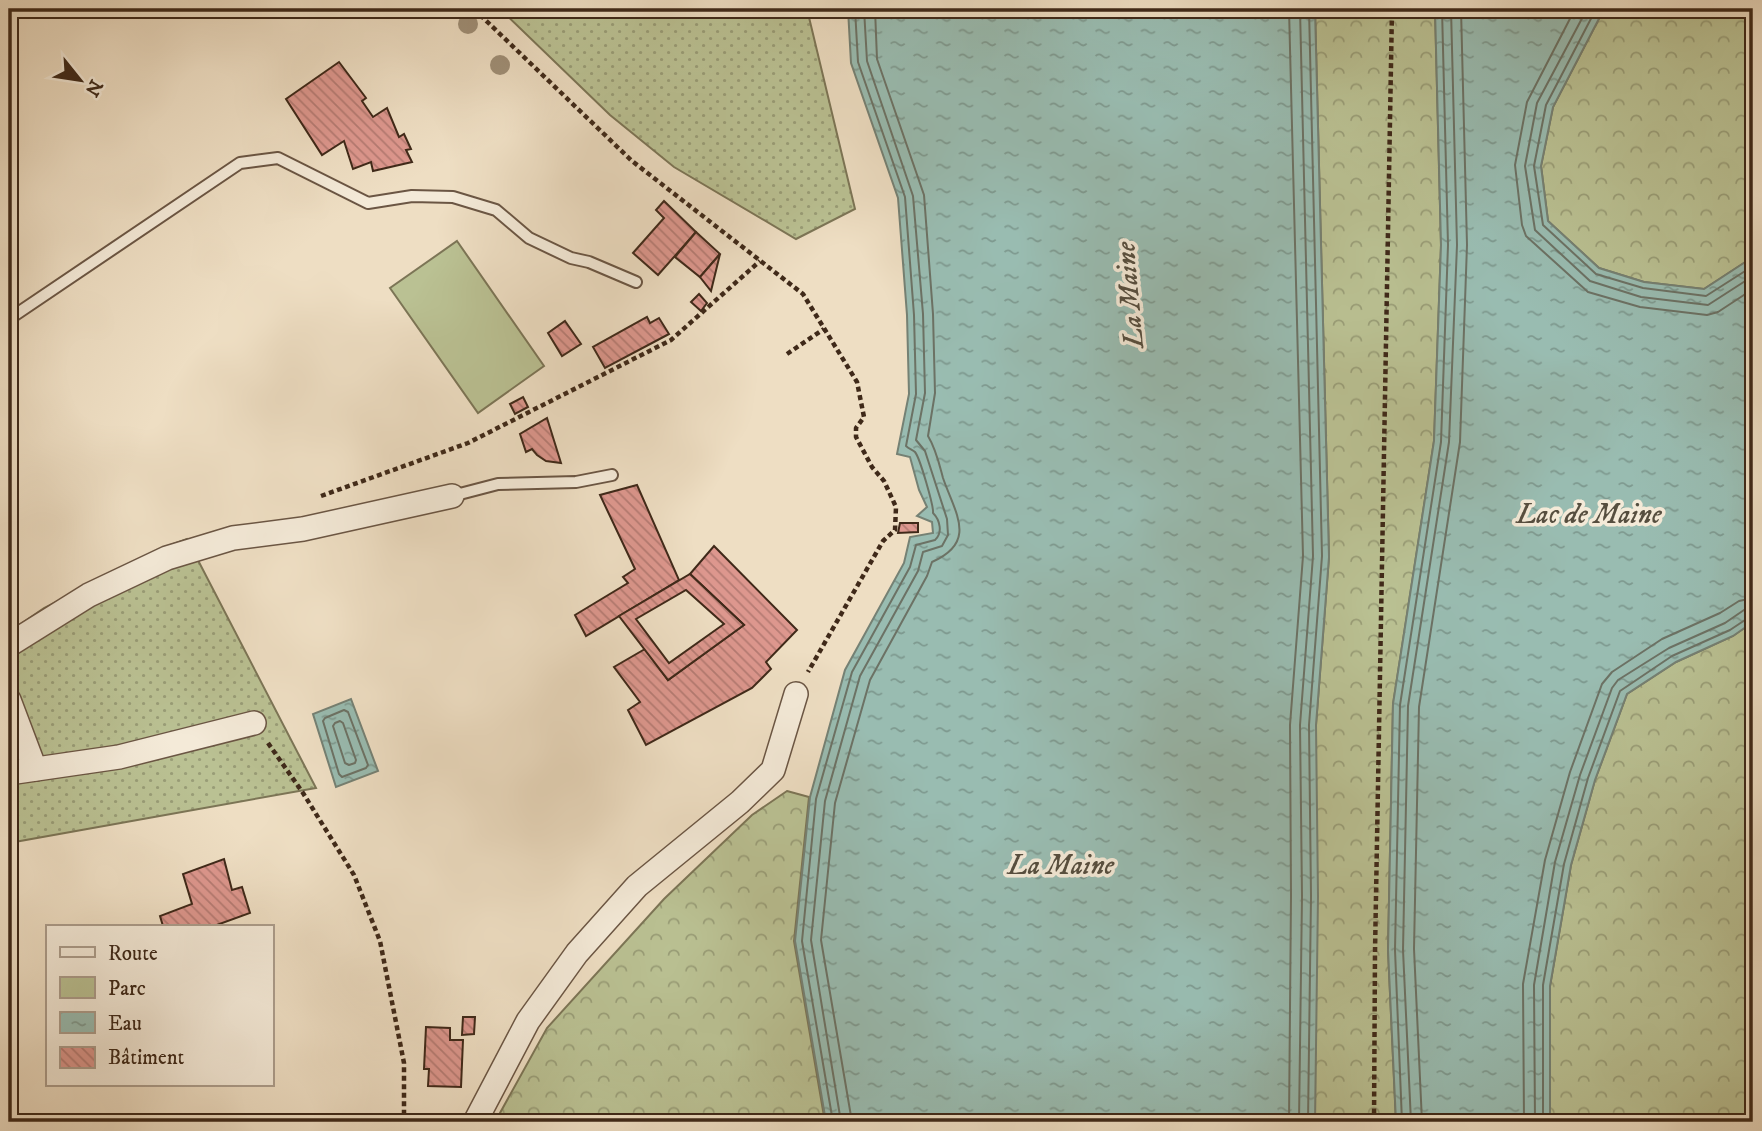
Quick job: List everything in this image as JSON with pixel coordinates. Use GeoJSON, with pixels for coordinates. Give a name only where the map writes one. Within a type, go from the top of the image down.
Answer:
{"type":"FeatureCollection","features":[{"type":"Feature","properties":{"kind":"street"},"geometry":{"type":"LineString","coordinates":[[9,645],[89,595],[167,558],[233,538],[303,529],[452,496]]}},
{"type":"Feature","properties":{"kind":"street"},"geometry":{"type":"LineString","coordinates":[[475,1122],[528,1021],[576,953],[637,886],[740,802],[773,770],[796,694]]}},
{"type":"Feature","properties":{"kind":"street"},"geometry":{"type":"LineString","coordinates":[[9,700],[35,769]]}},
{"type":"Feature","properties":{"kind":"street"},"geometry":{"type":"LineString","coordinates":[[9,773],[119,757],[254,723]]}},
{"type":"Feature","properties":{"kind":"lane"},"geometry":{"type":"LineString","coordinates":[[9,319],[229,169],[240,163],[278,158],[368,203],[412,196],[453,197],[496,210],[529,238],[571,258],[589,262],[636,282]]}},
{"type":"Feature","properties":{"kind":"lane"},"geometry":{"type":"LineString","coordinates":[[452,496],[498,484],[576,482],[612,475]]}},
{"type":"Feature","properties":{"kind":"path"},"geometry":{"type":"LineString","coordinates":[[474,9],[632,161],[803,295],[857,382],[864,417],[856,428],[856,437],[892,498],[896,507],[897,525],[883,541],[796,694]]}},
{"type":"Feature","properties":{"kind":"path"},"geometry":{"type":"LineString","coordinates":[[1374,1122],[1392,9]]}},
{"type":"Feature","properties":{"kind":"path"},"geometry":{"type":"LineString","coordinates":[[310,500],[468,443],[671,340],[760,261]]}},
{"type":"Feature","properties":{"kind":"path"},"geometry":{"type":"LineString","coordinates":[[787,354],[824,328]]}},
{"type":"Feature","properties":{"kind":"path"},"geometry":{"type":"LineString","coordinates":[[254,723],[303,793],[354,875],[376,930],[392,994],[404,1063],[404,1122]]}},
{"type":"Feature","properties":{"kind":"green space"},"geometry":{"type":"Polygon","coordinates":[[[500,9],[807,9],[855,209],[796,239],[674,167],[610,115],[500,9]]]}},
{"type":"Feature","properties":{"kind":"green space"},"geometry":{"type":"Polygon","coordinates":[[[1315,9],[1435,9],[1441,245],[1434,441],[1393,704],[1388,950],[1396,1122],[1315,1122],[1316,725],[1329,557],[1315,9]]]}},
{"type":"Feature","properties":{"kind":"green space"},"geometry":{"type":"Polygon","coordinates":[[[1604,9],[1753,9],[1753,257],[1704,289],[1644,282],[1599,268],[1548,221],[1541,166],[1553,107],[1604,9]]]}},
{"type":"Feature","properties":{"kind":"green space"},"geometry":{"type":"Polygon","coordinates":[[[457,241],[544,366],[478,413],[390,288],[457,241]]]}},
{"type":"Feature","properties":{"kind":"green space"},"geometry":{"type":"Polygon","coordinates":[[[187,539],[316,788],[9,843],[9,632],[44,608],[165,547],[187,539]]]}},
{"type":"Feature","properties":{"kind":"green space"},"geometry":{"type":"Polygon","coordinates":[[[1753,622],[1753,1122],[1552,1122],[1550,986],[1571,865],[1595,780],[1627,694],[1676,662],[1733,636],[1753,622]]]}},
{"type":"Feature","properties":{"kind":"green space"},"geometry":{"type":"Polygon","coordinates":[[[787,791],[809,797],[794,941],[825,1122],[497,1122],[547,1028],[664,899],[752,815],[787,791]]]}},
{"type":"Feature","properties":{"kind":"water","name":"La Maine"},"geometry":{"type":"Polygon","coordinates":[[[848,9],[1315,9],[1329,557],[1316,725],[1318,896],[1315,1122],[826,1122],[795,941],[810,797],[845,670],[904,563],[910,537],[933,533],[932,522],[917,516],[927,507],[919,490],[910,457],[897,454],[909,394],[907,315],[898,198],[851,63],[848,9]]]}},
{"type":"Feature","properties":{"kind":"water","name":"Lac de Maine"},"geometry":{"type":"Polygon","coordinates":[[[1435,9],[1604,9],[1553,107],[1541,166],[1548,221],[1599,268],[1644,282],[1704,289],[1753,257],[1753,622],[1733,636],[1676,662],[1627,694],[1595,780],[1571,865],[1550,986],[1552,1122],[1396,1122],[1388,950],[1393,704],[1434,441],[1441,245],[1435,9]]]}},
{"type":"Feature","properties":{"kind":"water"},"geometry":{"type":"Polygon","coordinates":[[[351,699],[378,771],[336,787],[313,714],[351,699]]]}},
{"type":"Feature","properties":{"kind":"building"},"geometry":{"type":"Polygon","coordinates":[[[339,62],[366,98],[362,101],[373,117],[387,108],[399,137],[404,134],[411,149],[406,150],[412,162],[373,171],[371,162],[353,169],[344,141],[322,155],[286,99],[339,62]]]}},
{"type":"Feature","properties":{"kind":"building"},"geometry":{"type":"Polygon","coordinates":[[[664,201],[696,232],[658,275],[633,253],[664,218],[656,210],[664,201]]]}},
{"type":"Feature","properties":{"kind":"building"},"geometry":{"type":"Polygon","coordinates":[[[696,232],[720,254],[700,277],[675,257],[696,232]]]}},
{"type":"Feature","properties":{"kind":"building"},"geometry":{"type":"Polygon","coordinates":[[[720,254],[711,291],[700,277],[720,254]]]}},
{"type":"Feature","properties":{"kind":"building"},"geometry":{"type":"Polygon","coordinates":[[[699,294],[707,303],[701,311],[691,302],[699,294]]]}},
{"type":"Feature","properties":{"kind":"building"},"geometry":{"type":"Polygon","coordinates":[[[647,317],[650,323],[659,318],[669,334],[605,368],[593,347],[647,317]]]}},
{"type":"Feature","properties":{"kind":"building"},"geometry":{"type":"Polygon","coordinates":[[[565,321],[581,344],[562,356],[548,333],[565,321]]]}},
{"type":"Feature","properties":{"kind":"building"},"geometry":{"type":"Polygon","coordinates":[[[523,397],[528,407],[515,414],[510,404],[523,397]]]}},
{"type":"Feature","properties":{"kind":"building"},"geometry":{"type":"Polygon","coordinates":[[[547,418],[561,463],[546,461],[532,449],[526,452],[520,434],[547,418]]]}},
{"type":"Feature","properties":{"kind":"building"},"geometry":{"type":"Polygon","coordinates":[[[637,485],[679,580],[586,636],[575,615],[628,583],[623,577],[635,569],[600,495],[637,485]]]}},
{"type":"Feature","properties":{"kind":"building"},"geometry":{"type":"Polygon","coordinates":[[[900,523],[918,523],[918,532],[898,533],[900,523]]]}},
{"type":"Feature","properties":{"kind":"building"},"geometry":{"type":"Polygon","coordinates":[[[714,546],[797,630],[766,662],[771,669],[752,688],[646,745],[628,710],[640,702],[614,667],[645,649],[668,680],[744,625],[690,574],[714,546]]]}},
{"type":"Feature","properties":{"kind":"building"},"geometry":{"type":"Polygon","coordinates":[[[690,574],[744,625],[668,680],[619,616],[690,574]],[[686,590],[636,619],[669,663],[724,624],[686,590]]]}},
{"type":"Feature","properties":{"kind":"building"},"geometry":{"type":"Polygon","coordinates":[[[224,859],[232,890],[242,887],[250,913],[217,925],[163,925],[160,916],[192,904],[183,874],[224,859]]]}},
{"type":"Feature","properties":{"kind":"building"},"geometry":{"type":"Polygon","coordinates":[[[463,1017],[475,1017],[474,1034],[462,1035],[463,1017]]]}},
{"type":"Feature","properties":{"kind":"building"},"geometry":{"type":"Polygon","coordinates":[[[426,1027],[450,1028],[450,1040],[463,1040],[461,1087],[428,1086],[429,1069],[424,1069],[426,1027]]]}}]}
